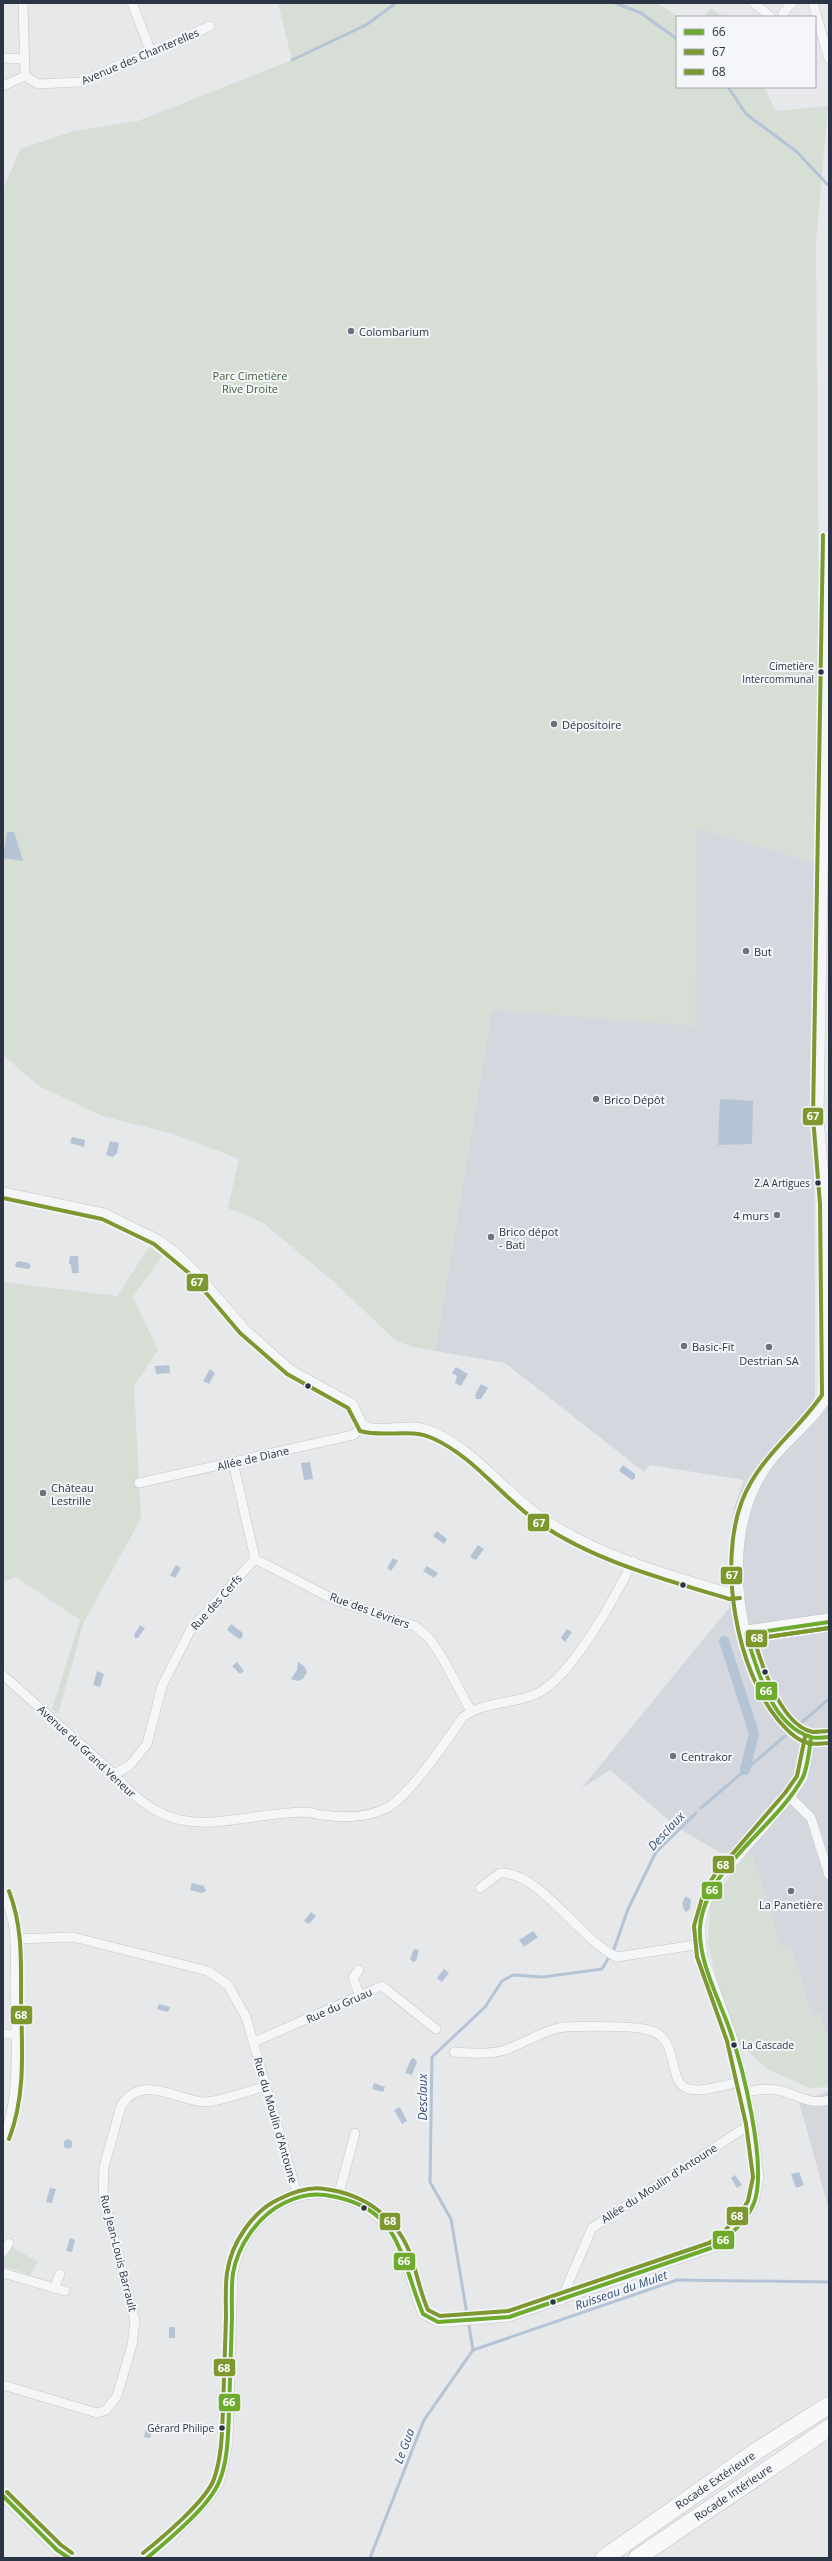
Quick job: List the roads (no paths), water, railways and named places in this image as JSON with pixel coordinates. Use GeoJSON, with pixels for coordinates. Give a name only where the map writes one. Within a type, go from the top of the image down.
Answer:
{"type":"FeatureCollection","features":[{"type":"Feature","properties":{"kind":"highway"},"geometry":{"type":"LineString","coordinates":[[746,1634],[829,1622]]}},
{"type":"Feature","properties":{"kind":"highway","name":"Rocade Extérieure"},"geometry":{"type":"LineString","coordinates":[[604,2558],[733,2467],[829,2405]]}},
{"type":"Feature","properties":{"kind":"highway","name":"Rocade Intérieure"},"geometry":{"type":"LineString","coordinates":[[637,2558],[829,2428]]}},
{"type":"Feature","properties":{"kind":"highway"},"geometry":{"type":"LineString","coordinates":[[764,2471],[781,2470],[829,2442]]}},
{"type":"Feature","properties":{"kind":"street"},"geometry":{"type":"LineString","coordinates":[[3,86],[25,76],[23,3]]}},
{"type":"Feature","properties":{"kind":"street"},"geometry":{"type":"LineString","coordinates":[[132,3],[151,52]]}},
{"type":"Feature","properties":{"kind":"street"},"geometry":{"type":"LineString","coordinates":[[754,3],[770,16]]}},
{"type":"Feature","properties":{"kind":"street"},"geometry":{"type":"LineString","coordinates":[[784,16],[783,13],[792,3]]}},
{"type":"Feature","properties":{"kind":"street"},"geometry":{"type":"LineString","coordinates":[[813,3],[815,16]]}},
{"type":"Feature","properties":{"kind":"street"},"geometry":{"type":"LineString","coordinates":[[817,24],[829,59]]}},
{"type":"Feature","properties":{"kind":"street","name":"Avenue des Chanterelles"},"geometry":{"type":"LineString","coordinates":[[25,76],[38,84],[80,82],[210,26]]}},
{"type":"Feature","properties":{"kind":"street"},"geometry":{"type":"LineString","coordinates":[[3,58],[24,59]]}},
{"type":"Feature","properties":{"kind":"street"},"geometry":{"type":"LineString","coordinates":[[829,535],[819,1117],[826,1204],[828,1397],[817,1414],[777,1454],[756,1485],[747,1503],[741,1534],[739,1592],[746,1634],[755,1665],[775,1705],[794,1729],[811,1738],[829,1737]]}},
{"type":"Feature","properties":{"kind":"street"},"geometry":{"type":"LineString","coordinates":[[3,1192],[104,1213],[157,1239],[174,1251],[194,1270],[245,1329],[291,1370],[353,1404],[363,1426],[376,1430],[415,1425],[435,1432],[472,1455],[539,1515],[571,1536],[633,1561],[722,1590],[739,1592]]}},
{"type":"Feature","properties":{"kind":"street","name":"Allée de Diane"},"geometry":{"type":"LineString","coordinates":[[139,1483],[353,1435],[363,1426]]}},
{"type":"Feature","properties":{"kind":"street"},"geometry":{"type":"LineString","coordinates":[[233,1462],[255,1559]]}},
{"type":"Feature","properties":{"kind":"street","name":"Rue des Lévriers"},"geometry":{"type":"LineString","coordinates":[[255,1559],[337,1600],[415,1626],[429,1638],[442,1657],[471,1711]]}},
{"type":"Feature","properties":{"kind":"street","name":"Rue des Cerfs"},"geometry":{"type":"LineString","coordinates":[[114,1774],[130,1765],[146,1744],[162,1686],[191,1629],[255,1559]]}},
{"type":"Feature","properties":{"kind":"street","name":"Avenue du Grand Veneur"},"geometry":{"type":"LineString","coordinates":[[3,1675],[114,1774],[128,1791],[148,1806],[185,1821],[205,1824],[305,1812],[346,1817],[378,1812],[402,1797],[464,1717],[471,1711],[488,1705],[537,1694],[553,1684],[580,1651],[633,1561]]}},
{"type":"Feature","properties":{"kind":"street","name":"Rue du Moulin d'Antoune"},"geometry":{"type":"LineString","coordinates":[[15,1939],[73,1937],[208,1971],[228,1985],[246,2016],[298,2197],[314,2194],[338,2197],[362,2204],[389,2228],[402,2252],[423,2314],[438,2322],[480,2321],[509,2317],[711,2248],[725,2240],[746,2216],[754,2203],[759,2177],[752,2123],[746,2092],[728,2021],[703,1956],[701,1944],[703,1913],[710,1893],[739,1854],[790,1797],[806,1767],[811,1738]]}},
{"type":"Feature","properties":{"kind":"street"},"geometry":{"type":"LineString","coordinates":[[790,1797],[811,1818],[829,1875]]}},
{"type":"Feature","properties":{"kind":"street"},"geometry":{"type":"LineString","coordinates":[[480,1888],[500,1873],[516,1875],[528,1882],[564,1912],[596,1945],[617,1957],[701,1944]]}},
{"type":"Feature","properties":{"kind":"street"},"geometry":{"type":"LineString","coordinates":[[3,1893],[13,1923],[15,1939],[14,2090],[11,2115],[3,2137]]}},
{"type":"Feature","properties":{"kind":"street"},"geometry":{"type":"LineString","coordinates":[[358,1970],[353,1978],[360,1996]]}},
{"type":"Feature","properties":{"kind":"street","name":"Rue du Gruau"},"geometry":{"type":"LineString","coordinates":[[254,2042],[382,1986],[436,2029]]}},
{"type":"Feature","properties":{"kind":"street"},"geometry":{"type":"LineString","coordinates":[[454,2052],[474,2054],[497,2052],[556,2028],[643,2028],[658,2033],[667,2043],[678,2080],[686,2088],[697,2090],[743,2081]]}},
{"type":"Feature","properties":{"kind":"street"},"geometry":{"type":"LineString","coordinates":[[3,2034],[15,2034]]}},
{"type":"Feature","properties":{"kind":"street","name":"Rue Jean-Louis Barrault"},"geometry":{"type":"LineString","coordinates":[[3,2385],[89,2412],[106,2410],[113,2404],[132,2345],[135,2321],[103,2196],[103,2174],[121,2106],[127,2096],[137,2090],[149,2088],[205,2102],[266,2086]]}},
{"type":"Feature","properties":{"kind":"street"},"geometry":{"type":"LineString","coordinates":[[746,2092],[767,2089],[779,2090],[802,2100],[829,2100]]}},
{"type":"Feature","properties":{"kind":"street","name":"Allée du Moulin d'Antoune"},"geometry":{"type":"LineString","coordinates":[[561,2300],[592,2228],[752,2123]]}},
{"type":"Feature","properties":{"kind":"street"},"geometry":{"type":"LineString","coordinates":[[338,2197],[354,2133]]}},
{"type":"Feature","properties":{"kind":"street"},"geometry":{"type":"LineString","coordinates":[[147,2558],[172,2538],[209,2498],[218,2483],[228,2442],[233,2273],[236,2257],[244,2238],[261,2217],[276,2206],[298,2197]]}},
{"type":"Feature","properties":{"kind":"street"},"geometry":{"type":"LineString","coordinates":[[3,2252],[9,2243]]}},
{"type":"Feature","properties":{"kind":"street"},"geometry":{"type":"LineString","coordinates":[[3,2273],[65,2291]]}},
{"type":"Feature","properties":{"kind":"street"},"geometry":{"type":"LineString","coordinates":[[54,2288],[60,2274]]}},
{"type":"Feature","properties":{"kind":"street"},"geometry":{"type":"LineString","coordinates":[[3,2496],[57,2550],[69,2558]]}},
{"type":"Feature","properties":{"kind":"water"},"geometry":{"type":"Polygon","coordinates":[[[7,832],[14,832],[23,861],[3,858],[7,832]]]}},
{"type":"Feature","properties":{"kind":"water"},"geometry":{"type":"Polygon","coordinates":[[[720,1099],[753,1101],[752,1144],[718,1145],[720,1099]]]}},
{"type":"Feature","properties":{"kind":"water"},"geometry":{"type":"Polygon","coordinates":[[[72,1137],[85,1140],[84,1147],[70,1143],[72,1137]]]}},
{"type":"Feature","properties":{"kind":"water"},"geometry":{"type":"Polygon","coordinates":[[[110,1141],[119,1143],[117,1153],[113,1157],[106,1155],[110,1141]]]}},
{"type":"Feature","properties":{"kind":"water"},"geometry":{"type":"Polygon","coordinates":[[[70,1256],[78,1256],[79,1273],[72,1273],[71,1264],[69,1264],[70,1256]]]}},
{"type":"Feature","properties":{"kind":"water"},"geometry":{"type":"Polygon","coordinates":[[[18,1261],[29,1263],[31,1267],[28,1269],[16,1267],[15,1264],[18,1261]]]}},
{"type":"Feature","properties":{"kind":"water"},"geometry":{"type":"Polygon","coordinates":[[[169,1365],[170,1373],[156,1374],[155,1366],[169,1365]]]}},
{"type":"Feature","properties":{"kind":"water"},"geometry":{"type":"Polygon","coordinates":[[[456,1367],[468,1374],[461,1386],[455,1383],[457,1376],[452,1373],[456,1367]]]}},
{"type":"Feature","properties":{"kind":"water"},"geometry":{"type":"Polygon","coordinates":[[[210,1369],[215,1373],[209,1384],[203,1381],[210,1369]]]}},
{"type":"Feature","properties":{"kind":"water"},"geometry":{"type":"Polygon","coordinates":[[[481,1384],[488,1388],[481,1399],[476,1399],[475,1395],[481,1384]]]}},
{"type":"Feature","properties":{"kind":"water"},"geometry":{"type":"Polygon","coordinates":[[[310,1462],[313,1479],[304,1480],[301,1463],[310,1462]]]}},
{"type":"Feature","properties":{"kind":"water"},"geometry":{"type":"Polygon","coordinates":[[[623,1465],[635,1474],[635,1478],[632,1480],[619,1471],[623,1465]]]}},
{"type":"Feature","properties":{"kind":"water"},"geometry":{"type":"Polygon","coordinates":[[[437,1531],[447,1539],[444,1544],[433,1536],[437,1531]]]}},
{"type":"Feature","properties":{"kind":"water"},"geometry":{"type":"Polygon","coordinates":[[[478,1545],[484,1549],[476,1560],[470,1557],[478,1545]]]}},
{"type":"Feature","properties":{"kind":"water"},"geometry":{"type":"Polygon","coordinates":[[[393,1558],[398,1561],[391,1571],[387,1568],[393,1558]]]}},
{"type":"Feature","properties":{"kind":"water"},"geometry":{"type":"Polygon","coordinates":[[[176,1565],[181,1568],[175,1578],[170,1575],[176,1565]]]}},
{"type":"Feature","properties":{"kind":"water"},"geometry":{"type":"Polygon","coordinates":[[[427,1566],[438,1573],[434,1578],[423,1571],[427,1566]]]}},
{"type":"Feature","properties":{"kind":"water"},"geometry":{"type":"Polygon","coordinates":[[[231,1624],[243,1633],[242,1638],[239,1639],[227,1630],[231,1624]]]}},
{"type":"Feature","properties":{"kind":"water"},"geometry":{"type":"Polygon","coordinates":[[[140,1625],[145,1628],[138,1638],[135,1638],[134,1635],[140,1625]]]}},
{"type":"Feature","properties":{"kind":"water"},"geometry":{"type":"Polygon","coordinates":[[[567,1629],[572,1632],[565,1642],[561,1638],[567,1629]]]}},
{"type":"Feature","properties":{"kind":"water"},"geometry":{"type":"Polygon","coordinates":[[[237,1662],[244,1671],[240,1674],[232,1666],[237,1662]]]}},
{"type":"Feature","properties":{"kind":"water"},"geometry":{"type":"Polygon","coordinates":[[[298,1662],[304,1666],[307,1672],[303,1679],[297,1681],[291,1679],[297,1670],[298,1662]]]}},
{"type":"Feature","properties":{"kind":"water"},"geometry":{"type":"Polygon","coordinates":[[[97,1671],[104,1674],[100,1687],[93,1685],[97,1671]]]}},
{"type":"Feature","properties":{"kind":"water"},"geometry":{"type":"Polygon","coordinates":[[[192,1883],[204,1886],[206,1891],[202,1893],[190,1890],[192,1883]]]}},
{"type":"Feature","properties":{"kind":"water"},"geometry":{"type":"Polygon","coordinates":[[[686,1896],[691,1900],[690,1909],[686,1912],[682,1903],[686,1896]]]}},
{"type":"Feature","properties":{"kind":"water"},"geometry":{"type":"Polygon","coordinates":[[[311,1912],[316,1916],[309,1924],[304,1921],[311,1912]]]}},
{"type":"Feature","properties":{"kind":"water"},"geometry":{"type":"Polygon","coordinates":[[[533,1931],[538,1937],[524,1947],[519,1940],[533,1931]]]}},
{"type":"Feature","properties":{"kind":"water"},"geometry":{"type":"Polygon","coordinates":[[[414,1949],[419,1950],[416,1961],[413,1962],[410,1959],[414,1949]]]}},
{"type":"Feature","properties":{"kind":"water"},"geometry":{"type":"Polygon","coordinates":[[[444,1969],[449,1973],[442,1982],[437,1978],[444,1969]]]}},
{"type":"Feature","properties":{"kind":"water"},"geometry":{"type":"Polygon","coordinates":[[[159,2004],[170,2007],[168,2012],[157,2009],[159,2004]]]}},
{"type":"Feature","properties":{"kind":"water"},"geometry":{"type":"Polygon","coordinates":[[[414,2058],[417,2062],[412,2075],[405,2073],[411,2059],[414,2058]]]}},
{"type":"Feature","properties":{"kind":"water"},"geometry":{"type":"Polygon","coordinates":[[[374,2083],[385,2087],[383,2092],[372,2089],[374,2083]]]}},
{"type":"Feature","properties":{"kind":"water"},"geometry":{"type":"Polygon","coordinates":[[[400,2107],[407,2121],[402,2124],[394,2110],[400,2107]]]}},
{"type":"Feature","properties":{"kind":"water"},"geometry":{"type":"Polygon","coordinates":[[[68,2139],[73,2144],[68,2149],[63,2144],[68,2139]]]}},
{"type":"Feature","properties":{"kind":"water"},"geometry":{"type":"Polygon","coordinates":[[[799,2172],[804,2185],[796,2188],[791,2174],[799,2172]]]}},
{"type":"Feature","properties":{"kind":"water"},"geometry":{"type":"Polygon","coordinates":[[[735,2175],[742,2185],[737,2188],[731,2178],[735,2175]]]}},
{"type":"Feature","properties":{"kind":"water"},"geometry":{"type":"Polygon","coordinates":[[[50,2188],[56,2189],[52,2203],[46,2202],[50,2188]]]}},
{"type":"Feature","properties":{"kind":"water"},"geometry":{"type":"Polygon","coordinates":[[[70,2238],[75,2240],[72,2252],[66,2251],[70,2238]]]}},
{"type":"Feature","properties":{"kind":"water"},"geometry":{"type":"Polygon","coordinates":[[[169,2327],[175,2327],[175,2338],[169,2338],[169,2327]]]}},
{"type":"Feature","properties":{"kind":"water"},"geometry":{"type":"Polygon","coordinates":[[[147,2424],[154,2425],[150,2438],[144,2437],[147,2424]]]}},
{"type":"Feature","properties":{"kind":"waterway"},"geometry":{"type":"LineString","coordinates":[[292,60],[366,25],[396,3]]}},
{"type":"Feature","properties":{"kind":"waterway"},"geometry":{"type":"LineString","coordinates":[[615,3],[641,13],[676,38]]}},
{"type":"Feature","properties":{"kind":"waterway"},"geometry":{"type":"LineString","coordinates":[[729,88],[746,114],[797,152],[827,184]]}},
{"type":"Feature","properties":{"kind":"waterway"},"geometry":{"type":"LineString","coordinates":[[724,1641],[754,1733],[745,1770]]}},
{"type":"Feature","properties":{"kind":"waterway","name":"Desclaux"},"geometry":{"type":"LineString","coordinates":[[802,1722],[829,1699]]}},
{"type":"Feature","properties":{"kind":"waterway","name":"Desclaux"},"geometry":{"type":"LineString","coordinates":[[701,1808],[785,1736]]}},
{"type":"Feature","properties":{"kind":"waterway","name":"Desclaux"},"geometry":{"type":"LineString","coordinates":[[613,1952],[628,1909],[656,1852],[696,1813]]}},
{"type":"Feature","properties":{"kind":"waterway","name":"Desclaux"},"geometry":{"type":"LineString","coordinates":[[473,2350],[451,2219],[430,2182],[432,2057],[485,2007],[502,1981],[513,1975],[543,1977],[602,1969],[609,1957]]}},
{"type":"Feature","properties":{"kind":"waterway","name":"Ruisseau du Mulet"},"geometry":{"type":"LineString","coordinates":[[473,2350],[677,2280],[829,2282]]}},
{"type":"Feature","properties":{"kind":"waterway","name":"Le Gua"},"geometry":{"type":"LineString","coordinates":[[370,2558],[424,2420],[473,2350]]}},
{"type":"Feature","properties":{"kind":"place","name":"Colombarium"},"geometry":{"type":"Point","coordinates":[351,331]}},
{"type":"Feature","properties":{"kind":"place","name":"Cimetière Intercommunal"},"geometry":{"type":"Point","coordinates":[821,672]}},
{"type":"Feature","properties":{"kind":"place","name":"Dépositoire"},"geometry":{"type":"Point","coordinates":[554,724]}},
{"type":"Feature","properties":{"kind":"place","name":"But"},"geometry":{"type":"Point","coordinates":[746,951]}},
{"type":"Feature","properties":{"kind":"place","name":"Brico Dépôt"},"geometry":{"type":"Point","coordinates":[596,1099]}},
{"type":"Feature","properties":{"kind":"place","name":"Z.A Artigues"},"geometry":{"type":"Point","coordinates":[818,1183]}},
{"type":"Feature","properties":{"kind":"place","name":"4 murs"},"geometry":{"type":"Point","coordinates":[777,1215]}},
{"type":"Feature","properties":{"kind":"place","name":"Brico dépot - Bati"},"geometry":{"type":"Point","coordinates":[491,1237]}},
{"type":"Feature","properties":{"kind":"place","name":"Basic-Fit"},"geometry":{"type":"Point","coordinates":[684,1346]}},
{"type":"Feature","properties":{"kind":"place","name":"Destrian SA"},"geometry":{"type":"Point","coordinates":[769,1347]}},
{"type":"Feature","properties":{"kind":"place","name":"Château Lestrille"},"geometry":{"type":"Point","coordinates":[43,1493]}},
{"type":"Feature","properties":{"kind":"place","name":"Centrakor"},"geometry":{"type":"Point","coordinates":[673,1756]}},
{"type":"Feature","properties":{"kind":"place","name":"La Panetière"},"geometry":{"type":"Point","coordinates":[791,1891]}},
{"type":"Feature","properties":{"kind":"place","name":"La Cascade"},"geometry":{"type":"Point","coordinates":[734,2045]}},
{"type":"Feature","properties":{"kind":"place","name":"Gérard Philipe"},"geometry":{"type":"Point","coordinates":[222,2428]}},
{"type":"Feature","properties":{"kind":"park label","name":"Parc Cimetière Rive Droite"},"geometry":{"type":"Point","coordinates":[250,381]}}]}
